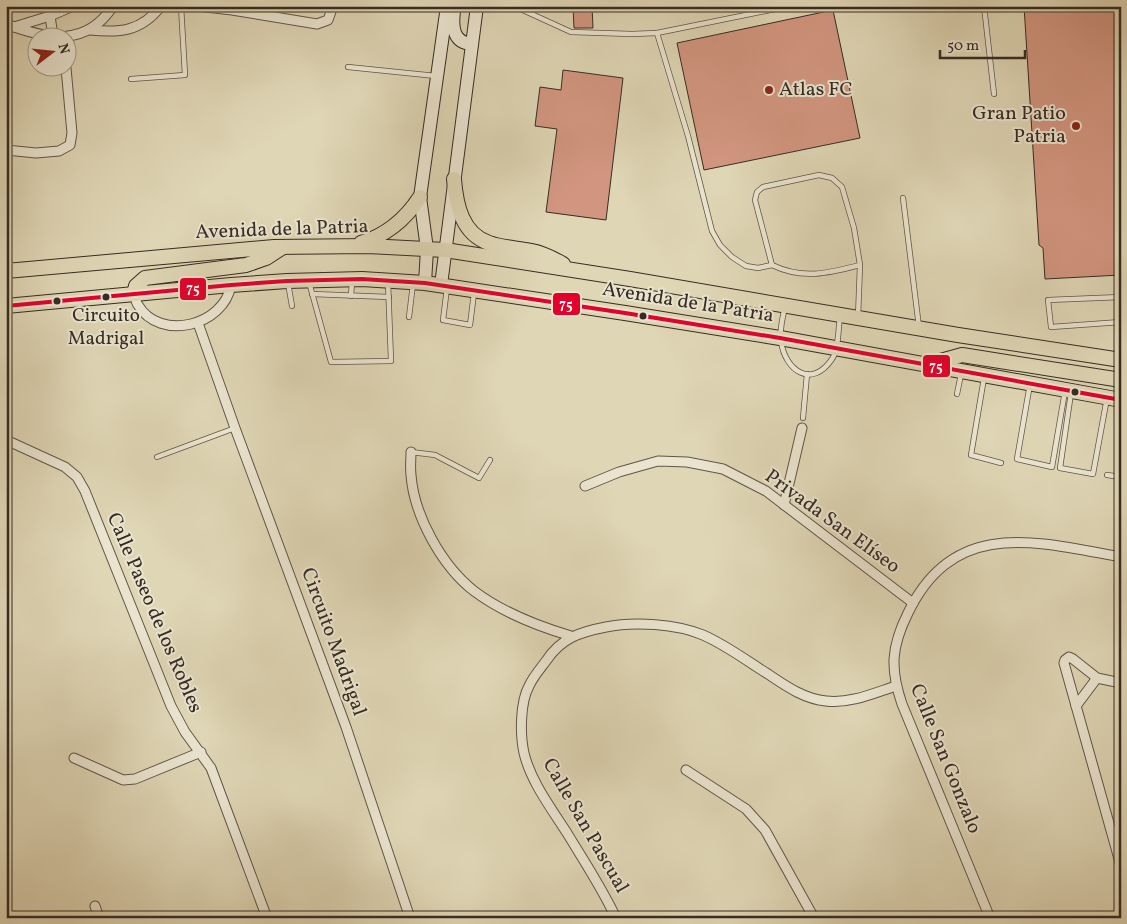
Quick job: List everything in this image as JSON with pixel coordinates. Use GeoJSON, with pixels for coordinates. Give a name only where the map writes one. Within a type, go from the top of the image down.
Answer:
{"type":"FeatureCollection","features":[{"type":"Feature","properties":{"kind":"main road"},"geometry":{"type":"LineString","coordinates":[[419,283],[427,249],[420,197],[447,6]]}},
{"type":"Feature","properties":{"kind":"main road"},"geometry":{"type":"LineString","coordinates":[[455,6],[452,24],[454,32],[463,42],[472,44]]}},
{"type":"Feature","properties":{"kind":"main road"},"geometry":{"type":"LineString","coordinates":[[444,286],[445,250],[477,6]]}},
{"type":"Feature","properties":{"kind":"main road"},"geometry":{"type":"LineString","coordinates":[[454,180],[459,214],[467,226],[478,236],[490,243],[533,251],[572,270]]}},
{"type":"Feature","properties":{"kind":"main road"},"geometry":{"type":"LineString","coordinates":[[331,247],[362,243],[381,235],[403,219],[420,197]]}},
{"type":"Feature","properties":{"kind":"main road"},"geometry":{"type":"LineString","coordinates":[[134,294],[136,286],[145,278],[246,265],[266,258],[284,247]]}},
{"type":"Feature","properties":{"kind":"main road","name":"Avenida de la Patria"},"geometry":{"type":"LineString","coordinates":[[10,270],[284,247],[445,250],[1118,359]]}},
{"type":"Feature","properties":{"kind":"main road","name":"Avenida de la Patria"},"geometry":{"type":"LineString","coordinates":[[6,306],[287,281],[352,280],[419,283],[780,338],[1114,398]]}},
{"type":"Feature","properties":{"kind":"main road"},"geometry":{"type":"LineString","coordinates":[[929,364],[962,355],[1121,380]]}},
{"type":"Feature","properties":{"kind":"street"},"geometry":{"type":"LineString","coordinates":[[10,25],[50,16],[73,6]]}},
{"type":"Feature","properties":{"kind":"street"},"geometry":{"type":"LineString","coordinates":[[78,34],[90,30],[105,18],[113,6]]}},
{"type":"Feature","properties":{"kind":"street"},"geometry":{"type":"LineString","coordinates":[[90,30],[113,32],[130,29],[144,23],[161,6]]}},
{"type":"Feature","properties":{"kind":"street"},"geometry":{"type":"LineString","coordinates":[[197,6],[233,8],[317,24],[328,20],[333,8]]}},
{"type":"Feature","properties":{"kind":"street"},"geometry":{"type":"LineString","coordinates":[[50,16],[51,28]]}},
{"type":"Feature","properties":{"kind":"street"},"geometry":{"type":"LineString","coordinates":[[10,25],[28,31]]}},
{"type":"Feature","properties":{"kind":"street"},"geometry":{"type":"LineString","coordinates":[[6,150],[36,153],[60,151],[70,144],[72,133],[67,78]]}},
{"type":"Feature","properties":{"kind":"street"},"geometry":{"type":"LineString","coordinates":[[134,294],[138,305],[149,316],[163,323],[180,326],[198,323],[211,315],[221,305],[230,291],[231,285]]}},
{"type":"Feature","properties":{"kind":"street","name":"Circuito Madrigal"},"geometry":{"type":"LineString","coordinates":[[198,323],[346,727],[410,918]]}},
{"type":"Feature","properties":{"kind":"street"},"geometry":{"type":"LineString","coordinates":[[784,505],[802,428]]}},
{"type":"Feature","properties":{"kind":"street","name":"Calle Paseo de los Robles"},"geometry":{"type":"LineString","coordinates":[[6,440],[65,467],[77,476],[85,491],[171,706],[185,732],[201,752],[210,768],[267,918]]}},
{"type":"Feature","properties":{"kind":"street"},"geometry":{"type":"LineString","coordinates":[[411,452],[411,476],[416,502],[428,533],[446,563],[473,590],[505,610],[547,629],[571,636]]}},
{"type":"Feature","properties":{"kind":"street","name":"Privada San Elíseo"},"geometry":{"type":"LineString","coordinates":[[585,486],[619,472],[658,461],[688,462],[723,469],[766,492],[913,603]]}},
{"type":"Feature","properties":{"kind":"street","name":"Calle San Gonzalo"},"geometry":{"type":"LineString","coordinates":[[990,918],[910,725],[896,686],[893,658],[895,644],[913,603],[933,576],[953,560],[974,549],[998,543],[1017,541],[1042,543],[1121,557]]}},
{"type":"Feature","properties":{"kind":"street","name":"Calle San Pascual"},"geometry":{"type":"LineString","coordinates":[[616,918],[600,887],[535,781],[524,753],[520,723],[528,688],[549,656],[571,636],[613,625],[647,624],[680,629],[702,635],[728,648],[790,689],[804,696],[826,701],[844,701],[863,697],[896,686]]}},
{"type":"Feature","properties":{"kind":"street"},"geometry":{"type":"LineString","coordinates":[[1121,683],[1097,678],[1073,659],[1065,660],[1064,664],[1121,866]]}},
{"type":"Feature","properties":{"kind":"street"},"geometry":{"type":"LineString","coordinates":[[1076,706],[1097,678]]}},
{"type":"Feature","properties":{"kind":"street"},"geometry":{"type":"LineString","coordinates":[[74,758],[123,780],[135,779],[201,752]]}},
{"type":"Feature","properties":{"kind":"street"},"geometry":{"type":"LineString","coordinates":[[686,770],[746,809],[765,830],[814,918]]}},
{"type":"Feature","properties":{"kind":"street"},"geometry":{"type":"LineString","coordinates":[[96,906],[98,918]]}},
{"type":"Feature","properties":{"kind":"lane"},"geometry":{"type":"LineString","coordinates":[[131,79],[185,75],[181,6]]}},
{"type":"Feature","properties":{"kind":"lane"},"geometry":{"type":"LineString","coordinates":[[514,6],[570,32],[632,34],[657,32],[790,6]]}},
{"type":"Feature","properties":{"kind":"lane"},"geometry":{"type":"LineString","coordinates":[[984,6],[994,94]]}},
{"type":"Feature","properties":{"kind":"lane"},"geometry":{"type":"LineString","coordinates":[[657,32],[688,136],[712,231],[720,245],[732,257],[746,266],[758,268],[772,265],[786,272],[809,274],[831,272],[860,264]]}},
{"type":"Feature","properties":{"kind":"lane"},"geometry":{"type":"LineString","coordinates":[[348,67],[437,76]]}},
{"type":"Feature","properties":{"kind":"lane"},"geometry":{"type":"LineString","coordinates":[[772,265],[755,200],[757,192],[763,187],[819,174],[832,178],[842,187],[854,228],[860,264],[858,318]]}},
{"type":"Feature","properties":{"kind":"lane"},"geometry":{"type":"LineString","coordinates":[[904,198],[919,328]]}},
{"type":"Feature","properties":{"kind":"lane"},"geometry":{"type":"LineString","coordinates":[[6,256],[10,270]]}},
{"type":"Feature","properties":{"kind":"lane"},"geometry":{"type":"LineString","coordinates":[[308,280],[332,362],[391,361],[388,281]]}},
{"type":"Feature","properties":{"kind":"lane"},"geometry":{"type":"LineString","coordinates":[[351,296],[352,280]]}},
{"type":"Feature","properties":{"kind":"lane"},"geometry":{"type":"LineString","coordinates":[[287,281],[292,306]]}},
{"type":"Feature","properties":{"kind":"lane"},"geometry":{"type":"LineString","coordinates":[[408,316],[419,283]]}},
{"type":"Feature","properties":{"kind":"lane"},"geometry":{"type":"LineString","coordinates":[[444,286],[443,320],[470,325],[474,290]]}},
{"type":"Feature","properties":{"kind":"lane"},"geometry":{"type":"LineString","coordinates":[[312,294],[389,297]]}},
{"type":"Feature","properties":{"kind":"lane"},"geometry":{"type":"LineString","coordinates":[[1121,297],[1048,300],[1051,327],[1121,322]]}},
{"type":"Feature","properties":{"kind":"lane"},"geometry":{"type":"LineString","coordinates":[[785,305],[780,338],[784,356],[792,368],[806,374],[820,372],[833,358],[840,315]]}},
{"type":"Feature","properties":{"kind":"lane"},"geometry":{"type":"LineString","coordinates":[[957,394],[961,370]]}},
{"type":"Feature","properties":{"kind":"lane"},"geometry":{"type":"LineString","coordinates":[[803,418],[806,374]]}},
{"type":"Feature","properties":{"kind":"lane"},"geometry":{"type":"LineString","coordinates":[[985,374],[971,455],[1001,463]]}},
{"type":"Feature","properties":{"kind":"lane"},"geometry":{"type":"LineString","coordinates":[[1030,383],[1017,460],[1052,467],[1068,390]]}},
{"type":"Feature","properties":{"kind":"lane"},"geometry":{"type":"LineString","coordinates":[[1068,390],[1060,468],[1093,474],[1114,398]]}},
{"type":"Feature","properties":{"kind":"lane"},"geometry":{"type":"LineString","coordinates":[[157,457],[235,428]]}},
{"type":"Feature","properties":{"kind":"lane"},"geometry":{"type":"LineString","coordinates":[[411,452],[435,455],[479,478],[490,460]]}},
{"type":"Feature","properties":{"kind":"lane"},"geometry":{"type":"LineString","coordinates":[[1107,475],[1121,477]]}},
{"type":"Feature","properties":{"kind":"building"},"geometry":{"type":"Polygon","coordinates":[[[573,6],[592,6],[593,28],[574,28],[573,6]]]}},
{"type":"Feature","properties":{"kind":"building","name":"Gran Patio Patria"},"geometry":{"type":"Polygon","coordinates":[[[1024,6],[1121,6],[1121,275],[1045,279],[1043,248],[1039,245],[1024,6]]]}},
{"type":"Feature","properties":{"kind":"building","name":"Atlas FC"},"geometry":{"type":"Polygon","coordinates":[[[833,10],[860,138],[704,170],[677,43],[833,10]]]}},
{"type":"Feature","properties":{"kind":"building"},"geometry":{"type":"Polygon","coordinates":[[[563,70],[623,78],[606,220],[546,212],[557,129],[535,126],[540,87],[561,90],[563,70]]]}},
{"type":"Feature","properties":{"kind":"transit line","name":"75"},"geometry":{"type":"LineString","coordinates":[[6,306],[287,281],[362,279],[425,283],[780,338],[1121,400]]}},
{"type":"Feature","properties":{"kind":"place","name":"Atlas FC"},"geometry":{"type":"Point","coordinates":[769,90]}},
{"type":"Feature","properties":{"kind":"place","name":"Gran Patio Patria"},"geometry":{"type":"Point","coordinates":[1076,126]}},
{"type":"Feature","properties":{"kind":"place","name":"Circuito Madrigal"},"geometry":{"type":"Point","coordinates":[106,297]}}]}
